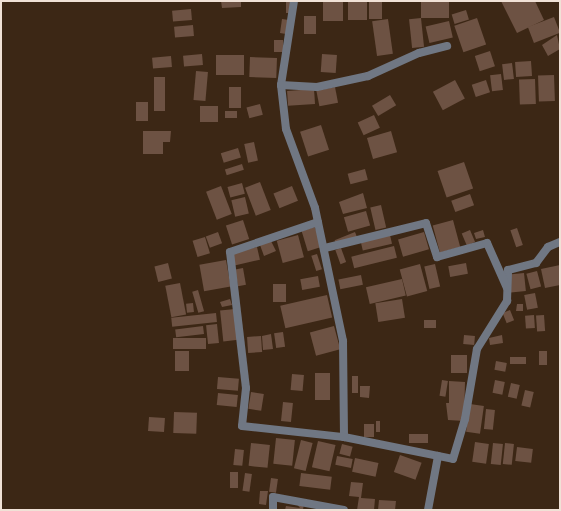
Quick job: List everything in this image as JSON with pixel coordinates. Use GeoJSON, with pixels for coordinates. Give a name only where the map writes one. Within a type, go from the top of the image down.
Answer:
{"type":"FeatureCollection","features":[{"type":"Feature","properties":{"kind":"street"},"geometry":{"type":"LineString","coordinates":[[294,1],[280,85],[286,129],[318,222],[325,248],[343,341],[344,437]]}},
{"type":"Feature","properties":{"kind":"street"},"geometry":{"type":"LineString","coordinates":[[280,85],[317,87],[368,76],[420,53],[447,46]]}},
{"type":"Feature","properties":{"kind":"street"},"geometry":{"type":"LineString","coordinates":[[318,222],[230,252],[246,388],[242,426],[344,437],[453,459],[465,419],[477,349],[507,301],[508,270],[536,263],[548,247],[560,242]]}},
{"type":"Feature","properties":{"kind":"street"},"geometry":{"type":"LineString","coordinates":[[325,248],[426,223],[437,257],[487,242],[507,289]]}},
{"type":"Feature","properties":{"kind":"street"},"geometry":{"type":"LineString","coordinates":[[428,510],[438,456]]}},
{"type":"Feature","properties":{"kind":"street"},"geometry":{"type":"LineString","coordinates":[[273,510],[274,497],[344,510]]}},
{"type":"Feature","properties":{"kind":"building"},"geometry":{"type":"Polygon","coordinates":[[[221,1],[241,1],[241,7],[222,8],[221,1]]]}},
{"type":"Feature","properties":{"kind":"building"},"geometry":{"type":"Polygon","coordinates":[[[286,1],[293,1],[293,13],[286,13],[286,1]]]}},
{"type":"Feature","properties":{"kind":"building"},"geometry":{"type":"Polygon","coordinates":[[[323,1],[343,1],[343,21],[323,21],[323,1]]]}},
{"type":"Feature","properties":{"kind":"building"},"geometry":{"type":"Polygon","coordinates":[[[348,1],[367,1],[367,20],[348,20],[348,1]]]}},
{"type":"Feature","properties":{"kind":"building"},"geometry":{"type":"Polygon","coordinates":[[[421,1],[449,1],[449,18],[421,18],[421,1]]]}},
{"type":"Feature","properties":{"kind":"building"},"geometry":{"type":"Polygon","coordinates":[[[501,1],[535,1],[544,20],[517,33],[501,1]]]}},
{"type":"Feature","properties":{"kind":"building"},"geometry":{"type":"Polygon","coordinates":[[[369,2],[382,2],[382,19],[369,19],[369,2]]]}},
{"type":"Feature","properties":{"kind":"building"},"geometry":{"type":"Polygon","coordinates":[[[191,9],[192,20],[173,22],[172,11],[191,9]]]}},
{"type":"Feature","properties":{"kind":"building"},"geometry":{"type":"Polygon","coordinates":[[[466,10],[469,20],[455,24],[452,14],[466,10]]]}},
{"type":"Feature","properties":{"kind":"building"},"geometry":{"type":"Polygon","coordinates":[[[304,16],[316,16],[316,34],[304,34],[304,16]]]}},
{"type":"Feature","properties":{"kind":"building"},"geometry":{"type":"Polygon","coordinates":[[[554,17],[560,33],[534,43],[528,27],[554,17]]]}},
{"type":"Feature","properties":{"kind":"building"},"geometry":{"type":"Polygon","coordinates":[[[421,18],[424,47],[412,48],[409,19],[421,18]]]}},
{"type":"Feature","properties":{"kind":"building"},"geometry":{"type":"Polygon","coordinates":[[[477,18],[486,44],[463,52],[454,26],[477,18]]]}},
{"type":"Feature","properties":{"kind":"building"},"geometry":{"type":"Polygon","coordinates":[[[282,19],[289,20],[286,34],[280,33],[282,19]]]}},
{"type":"Feature","properties":{"kind":"building"},"geometry":{"type":"Polygon","coordinates":[[[388,19],[393,54],[377,56],[372,21],[388,19]]]}},
{"type":"Feature","properties":{"kind":"building"},"geometry":{"type":"Polygon","coordinates":[[[449,21],[453,38],[429,43],[426,26],[449,21]]]}},
{"type":"Feature","properties":{"kind":"building"},"geometry":{"type":"Polygon","coordinates":[[[193,25],[194,36],[175,38],[174,27],[193,25]]]}},
{"type":"Feature","properties":{"kind":"building"},"geometry":{"type":"Polygon","coordinates":[[[557,35],[560,49],[548,56],[542,45],[557,35]]]}},
{"type":"Feature","properties":{"kind":"building"},"geometry":{"type":"Polygon","coordinates":[[[274,40],[283,40],[283,52],[274,52],[274,40]]]}},
{"type":"Feature","properties":{"kind":"building"},"geometry":{"type":"Polygon","coordinates":[[[490,51],[495,66],[480,71],[475,56],[490,51]]]}},
{"type":"Feature","properties":{"kind":"building"},"geometry":{"type":"Polygon","coordinates":[[[202,54],[203,65],[184,67],[183,56],[202,54]]]}},
{"type":"Feature","properties":{"kind":"building"},"geometry":{"type":"Polygon","coordinates":[[[322,54],[337,55],[336,73],[321,72],[322,54]]]}},
{"type":"Feature","properties":{"kind":"building"},"geometry":{"type":"Polygon","coordinates":[[[216,55],[244,55],[244,75],[216,75],[216,55]]]}},
{"type":"Feature","properties":{"kind":"building"},"geometry":{"type":"Polygon","coordinates":[[[171,56],[172,67],[153,69],[152,58],[171,56]]]}},
{"type":"Feature","properties":{"kind":"building"},"geometry":{"type":"Polygon","coordinates":[[[250,57],[277,58],[276,78],[249,77],[250,57]]]}},
{"type":"Feature","properties":{"kind":"building"},"geometry":{"type":"Polygon","coordinates":[[[531,61],[532,76],[516,77],[515,62],[531,61]]]}},
{"type":"Feature","properties":{"kind":"building"},"geometry":{"type":"Polygon","coordinates":[[[512,63],[514,79],[504,80],[502,64],[512,63]]]}},
{"type":"Feature","properties":{"kind":"building"},"geometry":{"type":"Polygon","coordinates":[[[196,71],[208,72],[205,101],[193,100],[196,71]]]}},
{"type":"Feature","properties":{"kind":"building"},"geometry":{"type":"Polygon","coordinates":[[[501,74],[503,90],[492,91],[490,75],[501,74]]]}},
{"type":"Feature","properties":{"kind":"building"},"geometry":{"type":"Polygon","coordinates":[[[554,75],[555,101],[539,102],[538,76],[554,75]]]}},
{"type":"Feature","properties":{"kind":"building"},"geometry":{"type":"Polygon","coordinates":[[[154,77],[165,77],[165,111],[154,111],[154,77]]]}},
{"type":"Feature","properties":{"kind":"building"},"geometry":{"type":"Polygon","coordinates":[[[535,79],[536,104],[520,105],[519,80],[535,79]]]}},
{"type":"Feature","properties":{"kind":"building"},"geometry":{"type":"Polygon","coordinates":[[[455,80],[465,99],[443,110],[433,92],[455,80]]]}},
{"type":"Feature","properties":{"kind":"building"},"geometry":{"type":"Polygon","coordinates":[[[486,80],[490,92],[476,97],[472,85],[486,80]]]}},
{"type":"Feature","properties":{"kind":"building"},"geometry":{"type":"Polygon","coordinates":[[[229,87],[241,87],[241,108],[229,108],[229,87]]]}},
{"type":"Feature","properties":{"kind":"building"},"geometry":{"type":"Polygon","coordinates":[[[335,87],[338,103],[319,106],[316,91],[335,87]]]}},
{"type":"Feature","properties":{"kind":"building"},"geometry":{"type":"Polygon","coordinates":[[[314,89],[315,104],[288,106],[287,91],[314,89]]]}},
{"type":"Feature","properties":{"kind":"building"},"geometry":{"type":"Polygon","coordinates":[[[390,95],[396,105],[378,116],[372,106],[390,95]]]}},
{"type":"Feature","properties":{"kind":"building"},"geometry":{"type":"Polygon","coordinates":[[[136,102],[148,102],[148,121],[136,121],[136,102]]]}},
{"type":"Feature","properties":{"kind":"building"},"geometry":{"type":"Polygon","coordinates":[[[260,104],[263,115],[249,118],[246,108],[260,104]]]}},
{"type":"Feature","properties":{"kind":"building"},"geometry":{"type":"Polygon","coordinates":[[[200,106],[218,106],[218,122],[200,122],[200,106]]]}},
{"type":"Feature","properties":{"kind":"building"},"geometry":{"type":"Polygon","coordinates":[[[225,111],[237,111],[237,118],[225,118],[225,111]]]}},
{"type":"Feature","properties":{"kind":"building"},"geometry":{"type":"Polygon","coordinates":[[[374,115],[380,128],[364,135],[358,123],[374,115]]]}},
{"type":"Feature","properties":{"kind":"building"},"geometry":{"type":"Polygon","coordinates":[[[321,125],[329,150],[308,157],[300,132],[321,125]]]}},
{"type":"Feature","properties":{"kind":"building"},"geometry":{"type":"Polygon","coordinates":[[[143,131],[171,131],[170,142],[163,142],[163,154],[143,154],[143,131]]]}},
{"type":"Feature","properties":{"kind":"building"},"geometry":{"type":"Polygon","coordinates":[[[391,131],[397,152],[373,159],[367,138],[391,131]]]}},
{"type":"Feature","properties":{"kind":"building"},"geometry":{"type":"Polygon","coordinates":[[[254,142],[258,161],[248,163],[244,144],[254,142]]]}},
{"type":"Feature","properties":{"kind":"building"},"geometry":{"type":"Polygon","coordinates":[[[238,148],[241,158],[224,163],[221,153],[238,148]]]}},
{"type":"Feature","properties":{"kind":"building"},"geometry":{"type":"Polygon","coordinates":[[[464,162],[473,188],[447,198],[438,171],[464,162]]]}},
{"type":"Feature","properties":{"kind":"building"},"geometry":{"type":"Polygon","coordinates":[[[242,164],[244,170],[227,175],[225,170],[242,164]]]}},
{"type":"Feature","properties":{"kind":"building"},"geometry":{"type":"Polygon","coordinates":[[[365,169],[368,180],[350,184],[348,174],[365,169]]]}},
{"type":"Feature","properties":{"kind":"building"},"geometry":{"type":"Polygon","coordinates":[[[260,182],[271,210],[256,216],[245,188],[260,182]]]}},
{"type":"Feature","properties":{"kind":"building"},"geometry":{"type":"Polygon","coordinates":[[[242,183],[245,194],[230,198],[228,187],[242,183]]]}},
{"type":"Feature","properties":{"kind":"building"},"geometry":{"type":"Polygon","coordinates":[[[221,186],[232,214],[217,220],[206,192],[221,186]]]}},
{"type":"Feature","properties":{"kind":"building"},"geometry":{"type":"Polygon","coordinates":[[[292,186],[298,201],[279,208],[273,193],[292,186]]]}},
{"type":"Feature","properties":{"kind":"building"},"geometry":{"type":"Polygon","coordinates":[[[363,193],[367,208],[343,214],[339,202],[363,193]]]}},
{"type":"Feature","properties":{"kind":"building"},"geometry":{"type":"Polygon","coordinates":[[[470,194],[474,205],[455,212],[451,201],[470,194]]]}},
{"type":"Feature","properties":{"kind":"building"},"geometry":{"type":"Polygon","coordinates":[[[245,197],[249,214],[235,217],[231,200],[245,197]]]}},
{"type":"Feature","properties":{"kind":"building"},"geometry":{"type":"Polygon","coordinates":[[[381,205],[386,227],[375,230],[370,207],[381,205]]]}},
{"type":"Feature","properties":{"kind":"building"},"geometry":{"type":"Polygon","coordinates":[[[366,211],[370,225],[348,232],[344,217],[366,211]]]}},
{"type":"Feature","properties":{"kind":"building"},"geometry":{"type":"Polygon","coordinates":[[[243,220],[249,239],[232,245],[226,226],[243,220]]]}},
{"type":"Feature","properties":{"kind":"building"},"geometry":{"type":"Polygon","coordinates":[[[453,220],[460,247],[440,252],[433,225],[453,220]]]}},
{"type":"Feature","properties":{"kind":"building"},"geometry":{"type":"Polygon","coordinates":[[[315,227],[321,247],[308,251],[302,231],[315,227]]]}},
{"type":"Feature","properties":{"kind":"building"},"geometry":{"type":"Polygon","coordinates":[[[517,228],[523,245],[516,247],[510,230],[517,228]]]}},
{"type":"Feature","properties":{"kind":"building"},"geometry":{"type":"Polygon","coordinates":[[[470,230],[475,242],[467,245],[462,234],[470,230]]]}},
{"type":"Feature","properties":{"kind":"building"},"geometry":{"type":"Polygon","coordinates":[[[483,230],[485,237],[476,239],[474,233],[483,230]]]}},
{"type":"Feature","properties":{"kind":"building"},"geometry":{"type":"Polygon","coordinates":[[[218,232],[222,243],[210,248],[206,236],[218,232]]]}},
{"type":"Feature","properties":{"kind":"building"},"geometry":{"type":"Polygon","coordinates":[[[355,232],[357,237],[336,245],[335,240],[355,232]]]}},
{"type":"Feature","properties":{"kind":"building"},"geometry":{"type":"Polygon","coordinates":[[[424,232],[429,249],[403,257],[398,239],[424,232]]]}},
{"type":"Feature","properties":{"kind":"building"},"geometry":{"type":"Polygon","coordinates":[[[298,235],[304,257],[283,263],[277,241],[298,235]]]}},
{"type":"Feature","properties":{"kind":"building"},"geometry":{"type":"Polygon","coordinates":[[[390,235],[392,244],[363,251],[361,242],[390,235]]]}},
{"type":"Feature","properties":{"kind":"building"},"geometry":{"type":"Polygon","coordinates":[[[205,237],[210,253],[198,257],[193,241],[205,237]]]}},
{"type":"Feature","properties":{"kind":"building"},"geometry":{"type":"Polygon","coordinates":[[[271,241],[276,251],[264,256],[260,245],[271,241]]]}},
{"type":"Feature","properties":{"kind":"building"},"geometry":{"type":"Polygon","coordinates":[[[394,246],[397,258],[354,268],[351,257],[394,246]]]}},
{"type":"Feature","properties":{"kind":"building"},"geometry":{"type":"Polygon","coordinates":[[[257,247],[260,260],[235,266],[232,253],[257,247]]]}},
{"type":"Feature","properties":{"kind":"building"},"geometry":{"type":"Polygon","coordinates":[[[341,248],[346,262],[340,264],[335,250],[341,248]]]}},
{"type":"Feature","properties":{"kind":"building"},"geometry":{"type":"Polygon","coordinates":[[[317,254],[322,269],[316,271],[311,256],[317,254]]]}},
{"type":"Feature","properties":{"kind":"building"},"geometry":{"type":"Polygon","coordinates":[[[226,260],[231,287],[204,291],[199,265],[226,260]]]}},
{"type":"Feature","properties":{"kind":"building"},"geometry":{"type":"Polygon","coordinates":[[[168,263],[172,279],[158,282],[154,266],[168,263]]]}},
{"type":"Feature","properties":{"kind":"building"},"geometry":{"type":"Polygon","coordinates":[[[466,263],[468,274],[450,277],[448,266],[466,263]]]}},
{"type":"Feature","properties":{"kind":"building"},"geometry":{"type":"Polygon","coordinates":[[[420,264],[427,291],[407,296],[400,269],[420,264]]]}},
{"type":"Feature","properties":{"kind":"building"},"geometry":{"type":"Polygon","coordinates":[[[435,264],[440,286],[429,289],[424,266],[435,264]]]}},
{"type":"Feature","properties":{"kind":"building"},"geometry":{"type":"Polygon","coordinates":[[[560,265],[560,285],[545,288],[541,269],[560,265]]]}},
{"type":"Feature","properties":{"kind":"building"},"geometry":{"type":"Polygon","coordinates":[[[243,268],[246,285],[238,286],[235,269],[243,268]]]}},
{"type":"Feature","properties":{"kind":"building"},"geometry":{"type":"Polygon","coordinates":[[[537,271],[541,286],[531,289],[526,274],[537,271]]]}},
{"type":"Feature","properties":{"kind":"building"},"geometry":{"type":"Polygon","coordinates":[[[524,273],[526,291],[511,292],[509,275],[524,273]]]}},
{"type":"Feature","properties":{"kind":"building"},"geometry":{"type":"Polygon","coordinates":[[[361,275],[363,285],[340,289],[338,279],[361,275]]]}},
{"type":"Feature","properties":{"kind":"building"},"geometry":{"type":"Polygon","coordinates":[[[318,276],[320,287],[302,290],[300,279],[318,276]]]}},
{"type":"Feature","properties":{"kind":"building"},"geometry":{"type":"Polygon","coordinates":[[[402,279],[406,296],[370,304],[366,287],[402,279]]]}},
{"type":"Feature","properties":{"kind":"building"},"geometry":{"type":"Polygon","coordinates":[[[180,283],[186,314],[171,317],[165,286],[180,283]]]}},
{"type":"Feature","properties":{"kind":"building"},"geometry":{"type":"Polygon","coordinates":[[[273,284],[286,284],[286,302],[273,302],[273,284]]]}},
{"type":"Feature","properties":{"kind":"building"},"geometry":{"type":"Polygon","coordinates":[[[198,290],[204,311],[198,313],[192,292],[198,290]]]}},
{"type":"Feature","properties":{"kind":"building"},"geometry":{"type":"Polygon","coordinates":[[[535,293],[538,308],[527,310],[524,295],[535,293]]]}},
{"type":"Feature","properties":{"kind":"building"},"geometry":{"type":"Polygon","coordinates":[[[327,295],[332,317],[285,328],[280,306],[327,295]]]}},
{"type":"Feature","properties":{"kind":"building"},"geometry":{"type":"Polygon","coordinates":[[[230,299],[232,305],[222,307],[220,302],[230,299]]]}},
{"type":"Feature","properties":{"kind":"building"},"geometry":{"type":"Polygon","coordinates":[[[402,299],[405,318],[378,322],[375,303],[402,299]]]}},
{"type":"Feature","properties":{"kind":"building"},"geometry":{"type":"Polygon","coordinates":[[[193,303],[194,312],[187,313],[186,304],[193,303]]]}},
{"type":"Feature","properties":{"kind":"building"},"geometry":{"type":"Polygon","coordinates":[[[517,304],[523,304],[523,311],[516,311],[517,304]]]}},
{"type":"Feature","properties":{"kind":"building"},"geometry":{"type":"Polygon","coordinates":[[[235,309],[238,340],[223,341],[220,311],[235,309]]]}},
{"type":"Feature","properties":{"kind":"building"},"geometry":{"type":"Polygon","coordinates":[[[510,310],[514,320],[507,323],[503,313],[510,310]]]}},
{"type":"Feature","properties":{"kind":"building"},"geometry":{"type":"Polygon","coordinates":[[[216,313],[217,322],[172,327],[171,318],[216,313]]]}},
{"type":"Feature","properties":{"kind":"building"},"geometry":{"type":"Polygon","coordinates":[[[534,315],[535,328],[526,329],[525,316],[534,315]]]}},
{"type":"Feature","properties":{"kind":"building"},"geometry":{"type":"Polygon","coordinates":[[[544,315],[545,331],[537,332],[536,316],[544,315]]]}},
{"type":"Feature","properties":{"kind":"building"},"geometry":{"type":"Polygon","coordinates":[[[424,320],[436,320],[436,328],[424,328],[424,320]]]}},
{"type":"Feature","properties":{"kind":"building"},"geometry":{"type":"Polygon","coordinates":[[[217,324],[219,343],[208,344],[206,325],[217,324]]]}},
{"type":"Feature","properties":{"kind":"building"},"geometry":{"type":"Polygon","coordinates":[[[203,326],[204,334],[176,337],[175,329],[203,326]]]}},
{"type":"Feature","properties":{"kind":"building"},"geometry":{"type":"Polygon","coordinates":[[[334,326],[340,349],[316,356],[310,332],[334,326]]]}},
{"type":"Feature","properties":{"kind":"building"},"geometry":{"type":"Polygon","coordinates":[[[283,332],[285,347],[276,348],[274,333],[283,332]]]}},
{"type":"Feature","properties":{"kind":"building"},"geometry":{"type":"Polygon","coordinates":[[[271,334],[273,349],[263,350],[262,336],[271,334]]]}},
{"type":"Feature","properties":{"kind":"building"},"geometry":{"type":"Polygon","coordinates":[[[464,335],[475,336],[474,345],[463,344],[464,335]]]}},
{"type":"Feature","properties":{"kind":"building"},"geometry":{"type":"Polygon","coordinates":[[[502,335],[503,343],[490,345],[489,338],[502,335]]]}},
{"type":"Feature","properties":{"kind":"building"},"geometry":{"type":"Polygon","coordinates":[[[261,336],[262,352],[248,353],[247,337],[261,336]]]}},
{"type":"Feature","properties":{"kind":"building"},"geometry":{"type":"Polygon","coordinates":[[[173,338],[206,338],[206,349],[173,349],[173,338]]]}},
{"type":"Feature","properties":{"kind":"building"},"geometry":{"type":"Polygon","coordinates":[[[175,351],[189,351],[189,371],[175,371],[175,351]]]}},
{"type":"Feature","properties":{"kind":"building"},"geometry":{"type":"Polygon","coordinates":[[[539,351],[547,351],[547,365],[539,365],[539,351]]]}},
{"type":"Feature","properties":{"kind":"building"},"geometry":{"type":"Polygon","coordinates":[[[451,355],[467,355],[467,373],[451,373],[451,355]]]}},
{"type":"Feature","properties":{"kind":"building"},"geometry":{"type":"Polygon","coordinates":[[[510,357],[526,357],[526,364],[510,364],[510,357]]]}},
{"type":"Feature","properties":{"kind":"building"},"geometry":{"type":"Polygon","coordinates":[[[496,361],[507,363],[505,372],[494,370],[496,361]]]}},
{"type":"Feature","properties":{"kind":"building"},"geometry":{"type":"Polygon","coordinates":[[[315,373],[330,373],[330,400],[315,400],[315,373]]]}},
{"type":"Feature","properties":{"kind":"building"},"geometry":{"type":"Polygon","coordinates":[[[292,374],[304,375],[303,391],[291,390],[292,374]]]}},
{"type":"Feature","properties":{"kind":"building"},"geometry":{"type":"Polygon","coordinates":[[[352,376],[358,376],[358,393],[352,393],[352,376]]]}},
{"type":"Feature","properties":{"kind":"building"},"geometry":{"type":"Polygon","coordinates":[[[218,377],[239,379],[238,391],[217,389],[218,377]]]}},
{"type":"Feature","properties":{"kind":"building"},"geometry":{"type":"Polygon","coordinates":[[[442,380],[448,381],[445,397],[439,396],[442,380]]]}},
{"type":"Feature","properties":{"kind":"building"},"geometry":{"type":"Polygon","coordinates":[[[495,380],[505,382],[502,395],[493,393],[495,380]]]}},
{"type":"Feature","properties":{"kind":"building"},"geometry":{"type":"Polygon","coordinates":[[[449,381],[465,382],[464,421],[448,420],[446,403],[449,403],[449,381]]]}},
{"type":"Feature","properties":{"kind":"building"},"geometry":{"type":"Polygon","coordinates":[[[511,383],[520,385],[517,399],[508,397],[511,383]]]}},
{"type":"Feature","properties":{"kind":"building"},"geometry":{"type":"Polygon","coordinates":[[[360,386],[370,386],[369,398],[360,397],[360,386]]]}},
{"type":"Feature","properties":{"kind":"building"},"geometry":{"type":"Polygon","coordinates":[[[525,390],[534,392],[530,408],[521,406],[525,390]]]}},
{"type":"Feature","properties":{"kind":"building"},"geometry":{"type":"Polygon","coordinates":[[[251,392],[264,394],[261,411],[248,409],[251,392]]]}},
{"type":"Feature","properties":{"kind":"building"},"geometry":{"type":"Polygon","coordinates":[[[218,393],[238,395],[237,407],[217,405],[218,393]]]}},
{"type":"Feature","properties":{"kind":"building"},"geometry":{"type":"Polygon","coordinates":[[[283,402],[293,403],[291,422],[281,421],[283,402]]]}},
{"type":"Feature","properties":{"kind":"building"},"geometry":{"type":"Polygon","coordinates":[[[470,404],[484,406],[480,434],[466,432],[470,404]]]}},
{"type":"Feature","properties":{"kind":"building"},"geometry":{"type":"Polygon","coordinates":[[[486,409],[495,410],[493,430],[484,429],[486,409]]]}},
{"type":"Feature","properties":{"kind":"building"},"geometry":{"type":"Polygon","coordinates":[[[174,412],[197,413],[196,434],[173,433],[174,412]]]}},
{"type":"Feature","properties":{"kind":"building"},"geometry":{"type":"Polygon","coordinates":[[[149,417],[165,418],[164,432],[148,431],[149,417]]]}},
{"type":"Feature","properties":{"kind":"building"},"geometry":{"type":"Polygon","coordinates":[[[376,421],[380,421],[380,432],[376,432],[376,421]]]}},
{"type":"Feature","properties":{"kind":"building"},"geometry":{"type":"Polygon","coordinates":[[[364,424],[374,424],[374,437],[364,437],[364,424]]]}},
{"type":"Feature","properties":{"kind":"building"},"geometry":{"type":"Polygon","coordinates":[[[409,434],[428,434],[428,443],[409,443],[409,434]]]}},
{"type":"Feature","properties":{"kind":"building"},"geometry":{"type":"Polygon","coordinates":[[[276,438],[295,440],[292,466],[273,464],[276,438]]]}},
{"type":"Feature","properties":{"kind":"building"},"geometry":{"type":"Polygon","coordinates":[[[301,440],[313,443],[306,471],[294,468],[301,440]]]}},
{"type":"Feature","properties":{"kind":"building"},"geometry":{"type":"Polygon","coordinates":[[[318,441],[336,445],[329,471],[312,467],[318,441]]]}},
{"type":"Feature","properties":{"kind":"building"},"geometry":{"type":"Polygon","coordinates":[[[475,442],[489,444],[486,464],[472,462],[475,442]]]}},
{"type":"Feature","properties":{"kind":"building"},"geometry":{"type":"Polygon","coordinates":[[[251,443],[270,445],[267,468],[249,466],[251,443]]]}},
{"type":"Feature","properties":{"kind":"building"},"geometry":{"type":"Polygon","coordinates":[[[493,443],[503,444],[501,465],[491,464],[493,443]]]}},
{"type":"Feature","properties":{"kind":"building"},"geometry":{"type":"Polygon","coordinates":[[[505,443],[514,444],[512,465],[503,464],[505,443]]]}},
{"type":"Feature","properties":{"kind":"building"},"geometry":{"type":"Polygon","coordinates":[[[342,444],[353,447],[350,457],[339,454],[342,444]]]}},
{"type":"Feature","properties":{"kind":"building"},"geometry":{"type":"Polygon","coordinates":[[[517,447],[533,449],[531,463],[515,461],[517,447]]]}},
{"type":"Feature","properties":{"kind":"building"},"geometry":{"type":"Polygon","coordinates":[[[235,449],[244,450],[242,466],[233,465],[235,449]]]}},
{"type":"Feature","properties":{"kind":"building"},"geometry":{"type":"Polygon","coordinates":[[[400,455],[422,463],[415,480],[394,472],[400,455]]]}},
{"type":"Feature","properties":{"kind":"building"},"geometry":{"type":"Polygon","coordinates":[[[337,456],[353,459],[351,468],[335,465],[337,456]]]}},
{"type":"Feature","properties":{"kind":"building"},"geometry":{"type":"Polygon","coordinates":[[[355,458],[378,463],[376,477],[352,472],[355,458]]]}},
{"type":"Feature","properties":{"kind":"building"},"geometry":{"type":"Polygon","coordinates":[[[230,472],[238,472],[238,488],[230,488],[230,472]]]}},
{"type":"Feature","properties":{"kind":"building"},"geometry":{"type":"Polygon","coordinates":[[[245,473],[252,474],[249,492],[242,491],[245,473]]]}},
{"type":"Feature","properties":{"kind":"building"},"geometry":{"type":"Polygon","coordinates":[[[301,473],[332,477],[330,490],[299,486],[301,473]]]}},
{"type":"Feature","properties":{"kind":"building"},"geometry":{"type":"Polygon","coordinates":[[[271,478],[278,479],[276,493],[269,492],[271,478]]]}},
{"type":"Feature","properties":{"kind":"building"},"geometry":{"type":"Polygon","coordinates":[[[351,482],[363,483],[361,498],[375,499],[374,510],[357,510],[359,497],[349,496],[351,482]]]}},
{"type":"Feature","properties":{"kind":"building"},"geometry":{"type":"Polygon","coordinates":[[[260,491],[268,491],[266,505],[259,504],[260,491]]]}},
{"type":"Feature","properties":{"kind":"building"},"geometry":{"type":"Polygon","coordinates":[[[379,500],[396,501],[395,510],[378,510],[379,500]]]}},
{"type":"Feature","properties":{"kind":"building"},"geometry":{"type":"Polygon","coordinates":[[[295,502],[304,503],[303,510],[285,510],[286,506],[300,508],[295,502]]]}}]}
